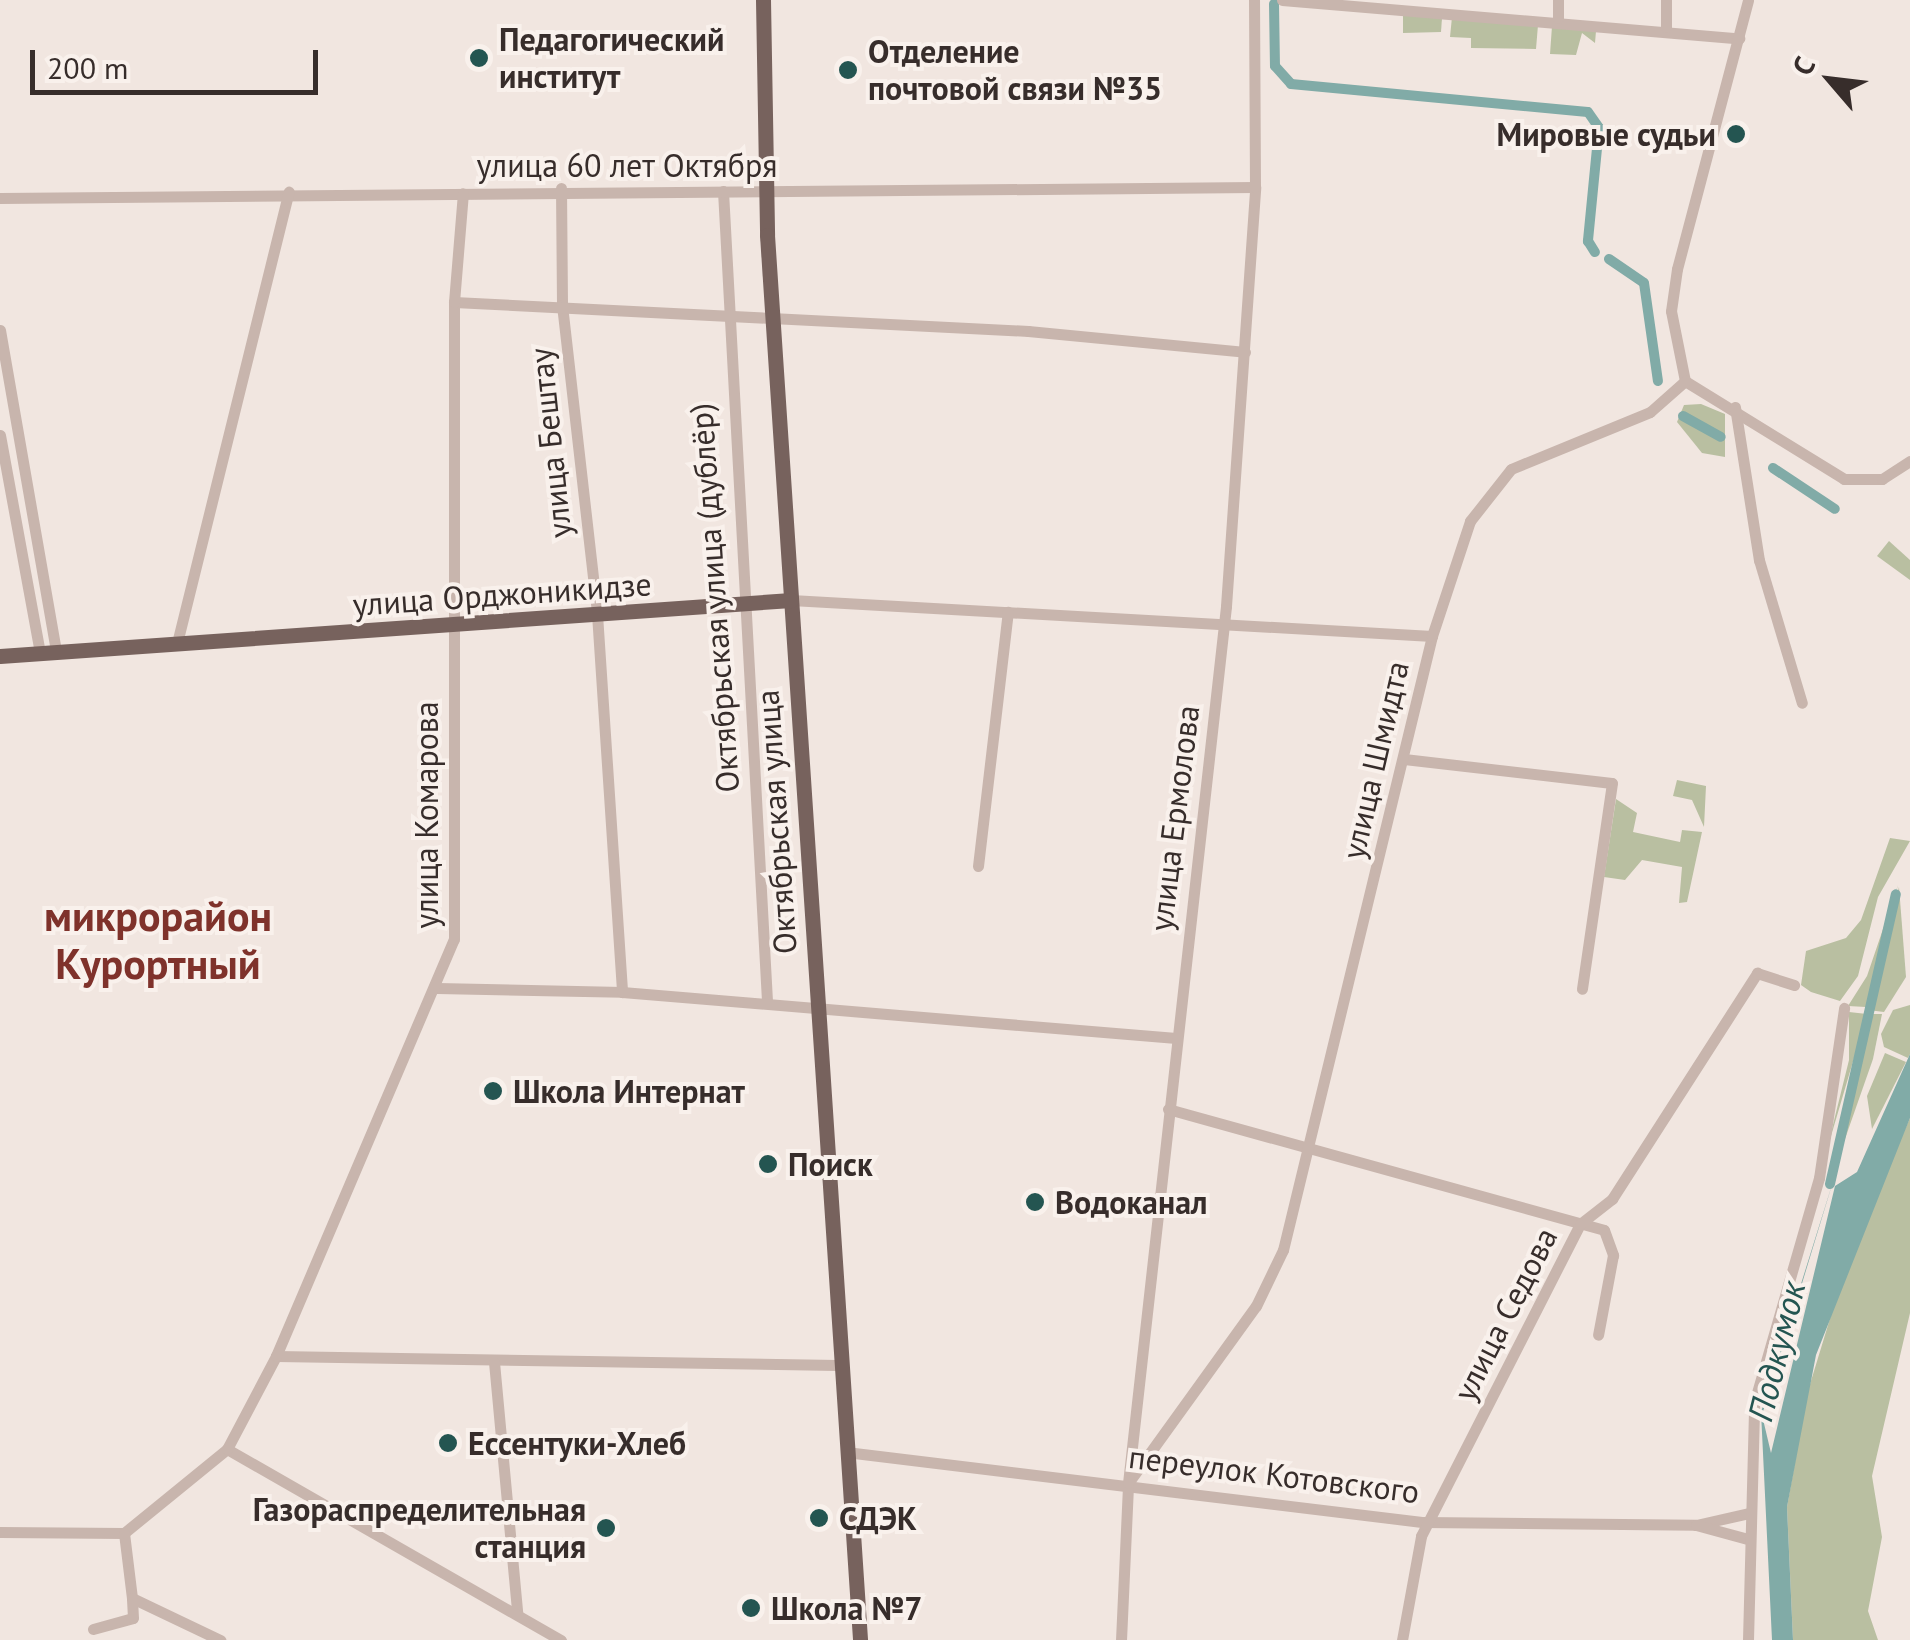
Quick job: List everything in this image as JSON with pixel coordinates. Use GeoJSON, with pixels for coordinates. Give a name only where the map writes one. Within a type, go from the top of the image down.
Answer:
{"type":"FeatureCollection","features":[{"type":"Feature","properties":{"kind":"main road","name":"Октябрьская улица"},"geometry":{"type":"LineString","coordinates":[[763,0],[765,192],[837,1365],[860,1640]]}},
{"type":"Feature","properties":{"kind":"main road","name":"улица Орджоникидзе"},"geometry":{"type":"LineString","coordinates":[[0,656],[790,600]]}},
{"type":"Feature","properties":{"kind":"street","name":"улица Ермолова"},"geometry":{"type":"LineString","coordinates":[[1121,1640],[1128,1482],[1224,627],[1255,187],[1254,0]]}},
{"type":"Feature","properties":{"kind":"street"},"geometry":{"type":"LineString","coordinates":[[1282,0],[1446,5],[1739,38]]}},
{"type":"Feature","properties":{"kind":"street"},"geometry":{"type":"LineString","coordinates":[[1558,0],[1558,18]]}},
{"type":"Feature","properties":{"kind":"street"},"geometry":{"type":"LineString","coordinates":[[1666,0],[1666,27]]}},
{"type":"Feature","properties":{"kind":"street"},"geometry":{"type":"LineString","coordinates":[[1748,0],[1677,270],[1672,311],[1685,381],[1735,407],[1844,479],[1882,479],[1910,461]]}},
{"type":"Feature","properties":{"kind":"street","name":"улица 60 лет Октября"},"geometry":{"type":"LineString","coordinates":[[0,198],[561,188],[765,192],[1255,187]]}},
{"type":"Feature","properties":{"kind":"street","name":"улица Бештау"},"geometry":{"type":"LineString","coordinates":[[561,188],[562,305],[596,614],[622,992]]}},
{"type":"Feature","properties":{"kind":"street","name":"Октябрьская улица (дублёр)"},"geometry":{"type":"LineString","coordinates":[[723,191],[724,315],[767,1002]]}},
{"type":"Feature","properties":{"kind":"street"},"geometry":{"type":"LineString","coordinates":[[176,643],[289,192]]}},
{"type":"Feature","properties":{"kind":"street","name":"улица Комарова"},"geometry":{"type":"LineString","coordinates":[[227,1449],[276,1356],[437,988],[454,940],[454,302],[463,192]]}},
{"type":"Feature","properties":{"kind":"street"},"geometry":{"type":"LineString","coordinates":[[454,302],[773,318],[1245,352]]}},
{"type":"Feature","properties":{"kind":"street"},"geometry":{"type":"LineString","coordinates":[[0,330],[34,518],[48,652]]}},
{"type":"Feature","properties":{"kind":"street","name":"улица Шмидта"},"geometry":{"type":"LineString","coordinates":[[1128,1482],[1256,1306],[1282,1250],[1432,636],[1470,521],[1495,482],[1540,454],[1650,412],[1685,381]]}},
{"type":"Feature","properties":{"kind":"street"},"geometry":{"type":"LineString","coordinates":[[1735,407],[1758,560],[1802,703]]}},
{"type":"Feature","properties":{"kind":"street"},"geometry":{"type":"LineString","coordinates":[[0,436],[14,521],[48,652]]}},
{"type":"Feature","properties":{"kind":"street"},"geometry":{"type":"LineString","coordinates":[[14,521],[34,518]]}},
{"type":"Feature","properties":{"kind":"street","name":"улица Орджоникидзе"},"geometry":{"type":"LineString","coordinates":[[790,600],[1432,636]]}},
{"type":"Feature","properties":{"kind":"street"},"geometry":{"type":"LineString","coordinates":[[978,866],[1008,612]]}},
{"type":"Feature","properties":{"kind":"street"},"geometry":{"type":"LineString","coordinates":[[1404,759],[1612,782],[1582,989]]}},
{"type":"Feature","properties":{"kind":"street","name":"улица Седова"},"geometry":{"type":"LineString","coordinates":[[1402,1640],[1421,1536],[1432,1522],[1580,1224],[1612,1199],[1758,973],[1794,985]]}},
{"type":"Feature","properties":{"kind":"street"},"geometry":{"type":"LineString","coordinates":[[437,988],[622,992],[1176,1038]]}},
{"type":"Feature","properties":{"kind":"street"},"geometry":{"type":"LineString","coordinates":[[1748,1640],[1754,1403],[1819,1178],[1844,1008]]}},
{"type":"Feature","properties":{"kind":"street"},"geometry":{"type":"LineString","coordinates":[[1168,1109],[1580,1224],[1612,1242],[1598,1334]]}},
{"type":"Feature","properties":{"kind":"street"},"geometry":{"type":"LineString","coordinates":[[276,1356],[837,1365]]}},
{"type":"Feature","properties":{"kind":"street"},"geometry":{"type":"LineString","coordinates":[[494,1362],[517,1612]]}},
{"type":"Feature","properties":{"kind":"street"},"geometry":{"type":"LineString","coordinates":[[0,1532],[124,1533],[227,1449],[561,1640]]}},
{"type":"Feature","properties":{"kind":"street","name":"переулок Котовского"},"geometry":{"type":"LineString","coordinates":[[846,1452],[1128,1482],[1432,1522],[1696,1525],[1748,1539]]}},
{"type":"Feature","properties":{"kind":"street","name":"переулок Котовского"},"geometry":{"type":"LineString","coordinates":[[1696,1525],[1749,1512]]}},
{"type":"Feature","properties":{"kind":"street"},"geometry":{"type":"LineString","coordinates":[[93,1628],[133,1618],[124,1533]]}},
{"type":"Feature","properties":{"kind":"street"},"geometry":{"type":"LineString","coordinates":[[132,1598],[220,1640]]}},
{"type":"Feature","properties":{"kind":"green space"},"geometry":{"type":"Polygon","coordinates":[[[1403,14],[1442,18],[1441,32],[1403,33],[1403,14]]]}},
{"type":"Feature","properties":{"kind":"green space"},"geometry":{"type":"Polygon","coordinates":[[[1452,17],[1538,25],[1536,49],[1471,48],[1471,38],[1450,37],[1452,17]]]}},
{"type":"Feature","properties":{"kind":"green space"},"geometry":{"type":"Polygon","coordinates":[[[1552,26],[1596,31],[1595,43],[1582,33],[1576,55],[1550,54],[1552,26]]]}},
{"type":"Feature","properties":{"kind":"green space"},"geometry":{"type":"Polygon","coordinates":[[[1701,404],[1725,414],[1725,457],[1702,453],[1677,422],[1684,405],[1701,404]]]}},
{"type":"Feature","properties":{"kind":"green space"},"geometry":{"type":"Polygon","coordinates":[[[1889,541],[1910,560],[1910,580],[1877,556],[1889,541]]]}},
{"type":"Feature","properties":{"kind":"green space"},"geometry":{"type":"Polygon","coordinates":[[[1677,780],[1706,786],[1704,827],[1692,800],[1673,796],[1677,780]]]}},
{"type":"Feature","properties":{"kind":"green space"},"geometry":{"type":"Polygon","coordinates":[[[1616,799],[1637,813],[1633,832],[1680,842],[1682,830],[1702,832],[1687,902],[1679,903],[1682,867],[1642,860],[1625,880],[1604,877],[1616,799]]]}},
{"type":"Feature","properties":{"kind":"green space"},"geometry":{"type":"Polygon","coordinates":[[[1890,838],[1910,841],[1878,897],[1858,976],[1840,1001],[1811,992],[1801,985],[1806,951],[1846,938],[1861,920],[1890,838]]]}},
{"type":"Feature","properties":{"kind":"green space"},"geometry":{"type":"Polygon","coordinates":[[[1898,885],[1866,1007],[1848,1006],[1867,976],[1898,885]]]}},
{"type":"Feature","properties":{"kind":"green space"},"geometry":{"type":"Polygon","coordinates":[[[1899,887],[1906,977],[1884,1012],[1868,1010],[1899,887]]]}},
{"type":"Feature","properties":{"kind":"green space"},"geometry":{"type":"Polygon","coordinates":[[[1910,1005],[1908,1058],[1884,1047],[1881,1034],[1893,1010],[1910,1005]]]}},
{"type":"Feature","properties":{"kind":"green space"},"geometry":{"type":"Polygon","coordinates":[[[1849,1012],[1867,1014],[1826,1153],[1849,1060],[1849,1012]]]}},
{"type":"Feature","properties":{"kind":"green space"},"geometry":{"type":"Polygon","coordinates":[[[1871,1014],[1882,1014],[1873,1059],[1839,1156],[1871,1014]]]}},
{"type":"Feature","properties":{"kind":"green space"},"geometry":{"type":"Polygon","coordinates":[[[1885,1053],[1906,1062],[1872,1129],[1867,1096],[1885,1053]]]}},
{"type":"Feature","properties":{"kind":"green space"},"geometry":{"type":"Polygon","coordinates":[[[1910,1118],[1910,1313],[1872,1476],[1882,1537],[1868,1611],[1878,1640],[1793,1640],[1787,1507],[1807,1394],[1850,1253],[1910,1118]]]}},
{"type":"Feature","properties":{"kind":"water"},"geometry":{"type":"Polygon","coordinates":[[[1910,1054],[1910,1118],[1816,1355],[1787,1507],[1793,1640],[1772,1640],[1761,1412],[1835,1175],[1762,1415],[1771,1453],[1835,1186],[1857,1172],[1910,1054]]]}},
{"type":"Feature","properties":{"kind":"waterway"},"geometry":{"type":"LineString","coordinates":[[1274,4],[1275,66],[1291,84],[1588,112],[1599,128],[1588,241],[1595,252]]}},
{"type":"Feature","properties":{"kind":"waterway"},"geometry":{"type":"LineString","coordinates":[[1609,259],[1644,283],[1658,381]]}},
{"type":"Feature","properties":{"kind":"waterway"},"geometry":{"type":"LineString","coordinates":[[1683,416],[1721,437]]}},
{"type":"Feature","properties":{"kind":"waterway"},"geometry":{"type":"LineString","coordinates":[[1773,468],[1835,509]]}},
{"type":"Feature","properties":{"kind":"waterway"},"geometry":{"type":"LineString","coordinates":[[1830,1184],[1896,894]]}},
{"type":"Feature","properties":{"kind":"place","name":"Педагогический институт"},"geometry":{"type":"Point","coordinates":[479,58]}},
{"type":"Feature","properties":{"kind":"place","name":"Отделение почтовой связи №35"},"geometry":{"type":"Point","coordinates":[848,70]}},
{"type":"Feature","properties":{"kind":"place","name":"Мировые судьи"},"geometry":{"type":"Point","coordinates":[1736,134]}},
{"type":"Feature","properties":{"kind":"place","name":"Школа Интернат"},"geometry":{"type":"Point","coordinates":[493,1091]}},
{"type":"Feature","properties":{"kind":"place","name":"Поиск"},"geometry":{"type":"Point","coordinates":[768,1164]}},
{"type":"Feature","properties":{"kind":"place","name":"Водоканал"},"geometry":{"type":"Point","coordinates":[1035,1202]}},
{"type":"Feature","properties":{"kind":"place","name":"Ессентуки-Хлеб"},"geometry":{"type":"Point","coordinates":[448,1443]}},
{"type":"Feature","properties":{"kind":"place","name":"СДЭК"},"geometry":{"type":"Point","coordinates":[819,1518]}},
{"type":"Feature","properties":{"kind":"place","name":"Газораспределительная станция"},"geometry":{"type":"Point","coordinates":[606,1528]}},
{"type":"Feature","properties":{"kind":"place","name":"Школа №7"},"geometry":{"type":"Point","coordinates":[751,1608]}},
{"type":"Feature","properties":{"kind":"district","name":"микрорайон Курортный"},"geometry":{"type":"Point","coordinates":[158,940]}},
{"type":"Feature","properties":{"kind":"water label","name":"Подкумок"},"geometry":{"type":"Point","coordinates":[1776,1351]}}]}
